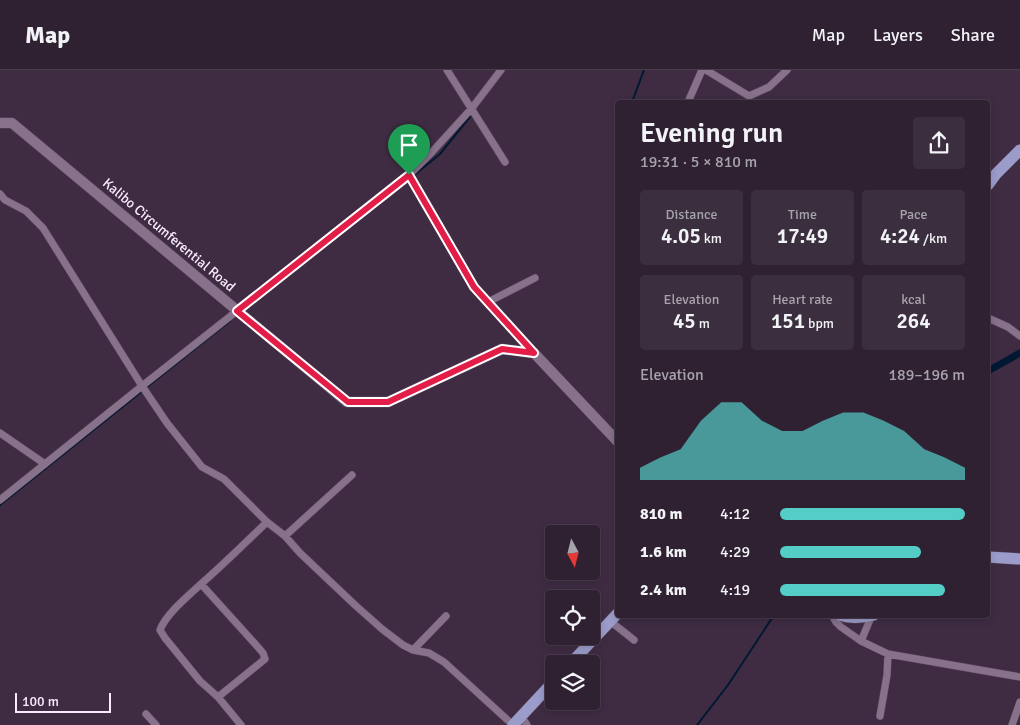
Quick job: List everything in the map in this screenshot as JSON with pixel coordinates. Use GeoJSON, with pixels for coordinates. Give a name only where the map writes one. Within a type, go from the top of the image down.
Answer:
{"type":"FeatureCollection","features":[{"type":"Feature","properties":{"kind":"main road","name":"Kalibo Circumferential Road"},"geometry":{"type":"LineString","coordinates":[[0,123],[12,123],[348,402],[388,402],[502,349],[534,353]]}},
{"type":"Feature","properties":{"kind":"main road"},"geometry":{"type":"LineString","coordinates":[[990,182],[1020,150]]}},
{"type":"Feature","properties":{"kind":"main road"},"geometry":{"type":"LineString","coordinates":[[534,353],[615,439]]}},
{"type":"Feature","properties":{"kind":"main road"},"geometry":{"type":"LineString","coordinates":[[990,558],[1020,559]]}},
{"type":"Feature","properties":{"kind":"main road"},"geometry":{"type":"LineString","coordinates":[[579,655],[614,618]]}},
{"type":"Feature","properties":{"kind":"main road"},"geometry":{"type":"LineString","coordinates":[[519,723],[545,692]]}},
{"type":"Feature","properties":{"kind":"street"},"geometry":{"type":"LineString","coordinates":[[447,70],[506,162]]}},
{"type":"Feature","properties":{"kind":"street"},"geometry":{"type":"LineString","coordinates":[[0,500],[409,175],[472,108],[501,70]]}},
{"type":"Feature","properties":{"kind":"street"},"geometry":{"type":"LineString","coordinates":[[689,100],[702,70]]}},
{"type":"Feature","properties":{"kind":"street"},"geometry":{"type":"LineString","coordinates":[[706,70],[749,96],[769,86],[788,70]]}},
{"type":"Feature","properties":{"kind":"street"},"geometry":{"type":"LineString","coordinates":[[409,175],[474,287],[534,353]]}},
{"type":"Feature","properties":{"kind":"street"},"geometry":{"type":"LineString","coordinates":[[0,194],[5,200],[26,211],[44,228],[142,386],[197,462],[202,467],[224,479],[360,610],[403,645],[413,650],[428,653],[444,662],[519,723]]}},
{"type":"Feature","properties":{"kind":"street"},"geometry":{"type":"LineString","coordinates":[[488,302],[535,278]]}},
{"type":"Feature","properties":{"kind":"street"},"geometry":{"type":"LineString","coordinates":[[990,319],[1008,327],[1020,336]]}},
{"type":"Feature","properties":{"kind":"street"},"geometry":{"type":"LineString","coordinates":[[0,433],[44,464]]}},
{"type":"Feature","properties":{"kind":"street"},"geometry":{"type":"LineString","coordinates":[[285,536],[352,475]]}},
{"type":"Feature","properties":{"kind":"street"},"geometry":{"type":"LineString","coordinates":[[241,725],[218,697],[200,681],[160,630],[162,624],[188,595],[267,522]]}},
{"type":"Feature","properties":{"kind":"street"},"geometry":{"type":"LineString","coordinates":[[201,584],[263,653],[265,659],[218,697]]}},
{"type":"Feature","properties":{"kind":"street"},"geometry":{"type":"LineString","coordinates":[[413,650],[446,616]]}},
{"type":"Feature","properties":{"kind":"street"},"geometry":{"type":"LineString","coordinates":[[614,618],[634,640]]}},
{"type":"Feature","properties":{"kind":"street"},"geometry":{"type":"LineString","coordinates":[[834,618],[841,627],[861,641],[888,654],[1020,677]]}},
{"type":"Feature","properties":{"kind":"street"},"geometry":{"type":"LineString","coordinates":[[861,641],[872,618]]}},
{"type":"Feature","properties":{"kind":"street"},"geometry":{"type":"LineString","coordinates":[[880,716],[887,675],[888,654]]}},
{"type":"Feature","properties":{"kind":"street"},"geometry":{"type":"LineString","coordinates":[[1012,725],[1020,702]]}},
{"type":"Feature","properties":{"kind":"street"},"geometry":{"type":"LineString","coordinates":[[146,714],[156,725]]}},
{"type":"Feature","properties":{"kind":"waterway"},"geometry":{"type":"LineString","coordinates":[[633,100],[644,70]]}},
{"type":"Feature","properties":{"kind":"waterway"},"geometry":{"type":"LineString","coordinates":[[413,176],[440,154],[473,113]]}},
{"type":"Feature","properties":{"kind":"waterway"},"geometry":{"type":"LineString","coordinates":[[147,387],[230,321]]}},
{"type":"Feature","properties":{"kind":"waterway"},"geometry":{"type":"LineString","coordinates":[[990,370],[1020,353]]}},
{"type":"Feature","properties":{"kind":"waterway"},"geometry":{"type":"LineString","coordinates":[[0,505],[141,392]]}},
{"type":"Feature","properties":{"kind":"waterway"},"geometry":{"type":"LineString","coordinates":[[697,725],[728,685],[772,618]]}},
{"type":"Feature","properties":{"kind":"route"},"geometry":{"type":"LineString","coordinates":[[409,175],[474,287],[534,353],[502,349],[388,402],[348,402],[237,311],[409,175]]}}]}
